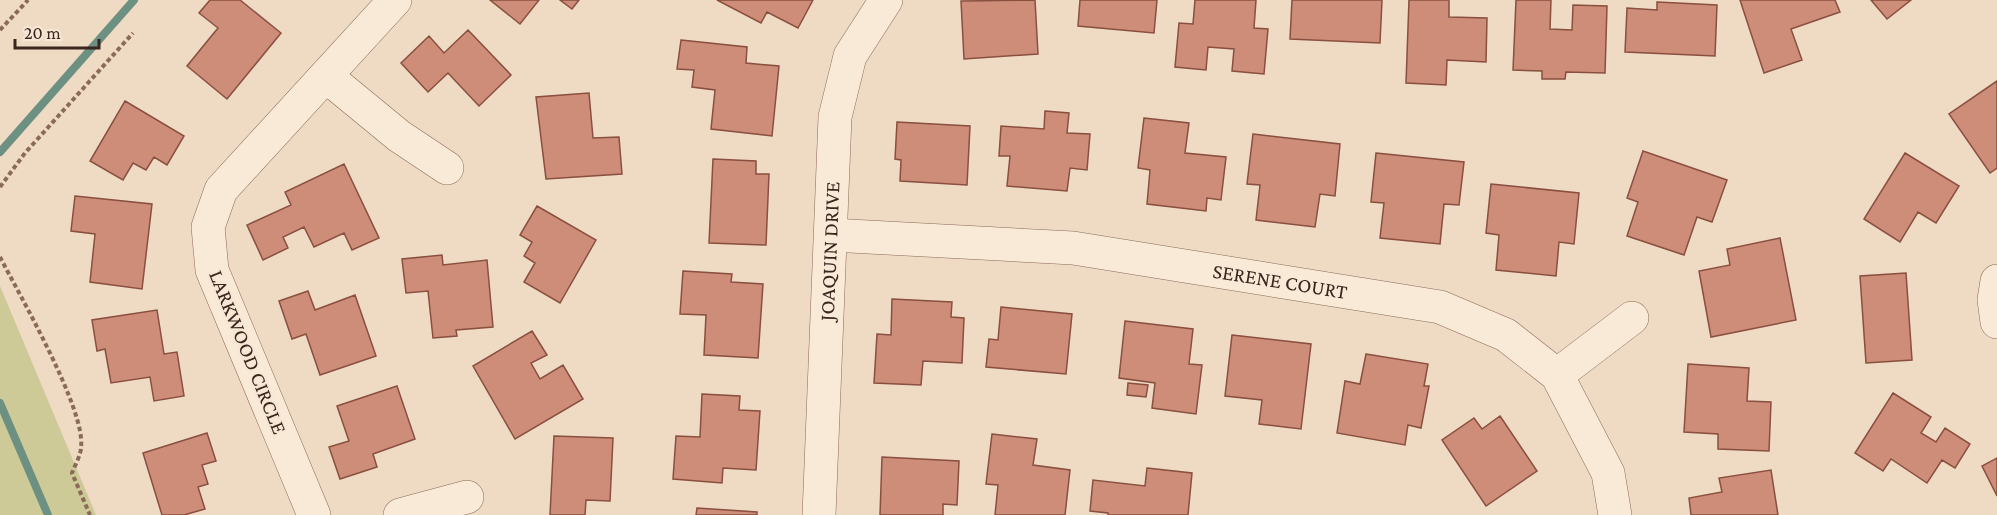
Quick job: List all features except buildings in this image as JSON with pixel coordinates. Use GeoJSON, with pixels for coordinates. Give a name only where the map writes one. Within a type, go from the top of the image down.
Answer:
{"type":"FeatureCollection","features":[{"type":"Feature","properties":{"kind":"street","name":"LARKWOOD CIRCLE"},"geometry":{"type":"LineString","coordinates":[[314,515],[212,270],[208,227],[221,190],[395,0]]}},
{"type":"Feature","properties":{"kind":"street","name":"JOAQUIN DRIVE"},"geometry":{"type":"LineString","coordinates":[[819,515],[835,117],[850,56],[886,0]]}},
{"type":"Feature","properties":{"kind":"street"},"geometry":{"type":"LineString","coordinates":[[326,76],[399,136],[447,168]]}},
{"type":"Feature","properties":{"kind":"street","name":"SERENE COURT"},"geometry":{"type":"LineString","coordinates":[[831,235],[1073,248],[1440,307],[1506,335],[1557,375],[1608,473],[1615,515]]}},
{"type":"Feature","properties":{"kind":"street"},"geometry":{"type":"LineString","coordinates":[[1997,281],[1994,300],[1997,322]]}},
{"type":"Feature","properties":{"kind":"street"},"geometry":{"type":"LineString","coordinates":[[1557,375],[1632,318]]}},
{"type":"Feature","properties":{"kind":"street"},"geometry":{"type":"LineString","coordinates":[[400,515],[424,506],[467,497]]}},
{"type":"Feature","properties":{"kind":"path"},"geometry":{"type":"LineString","coordinates":[[0,30],[28,0]]}},
{"type":"Feature","properties":{"kind":"path"},"geometry":{"type":"LineString","coordinates":[[0,187],[25,153],[133,33]]}},
{"type":"Feature","properties":{"kind":"path"},"geometry":{"type":"LineString","coordinates":[[0,257],[56,365],[75,413],[82,446],[72,472],[90,515]]}},
{"type":"Feature","properties":{"kind":"shaded area"},"geometry":{"type":"Polygon","coordinates":[[[0,286],[96,515],[0,515],[0,286]]]}},
{"type":"Feature","properties":{"kind":"waterway"},"geometry":{"type":"LineString","coordinates":[[0,152],[134,0]]}},
{"type":"Feature","properties":{"kind":"waterway"},"geometry":{"type":"LineString","coordinates":[[0,403],[48,515]]}}]}
